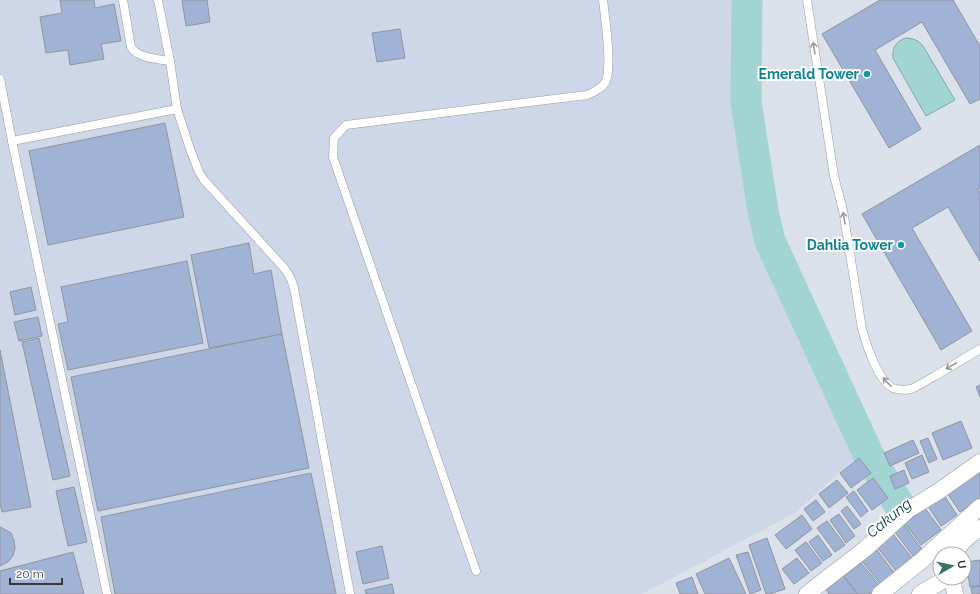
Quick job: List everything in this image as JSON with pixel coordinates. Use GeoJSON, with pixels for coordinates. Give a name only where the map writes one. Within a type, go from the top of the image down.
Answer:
{"type":"FeatureCollection","features":[{"type":"Feature","properties":{"kind":"street"},"geometry":{"type":"LineString","coordinates":[[806,594],[865,549],[904,514],[980,462]]}},
{"type":"Feature","properties":{"kind":"street"},"geometry":{"type":"LineString","coordinates":[[880,594],[921,561],[980,507]]}},
{"type":"Feature","properties":{"kind":"street"},"geometry":{"type":"LineString","coordinates":[[960,546],[980,528]]}},
{"type":"Feature","properties":{"kind":"street"},"geometry":{"type":"LineString","coordinates":[[920,594],[934,586]]}},
{"type":"Feature","properties":{"kind":"lane"},"geometry":{"type":"LineString","coordinates":[[122,0],[131,47],[133,50],[139,55],[170,61]]}},
{"type":"Feature","properties":{"kind":"lane"},"geometry":{"type":"LineString","coordinates":[[158,0],[170,61],[177,109],[199,172],[204,180],[285,269],[294,288],[349,593]]}},
{"type":"Feature","properties":{"kind":"lane"},"geometry":{"type":"LineString","coordinates":[[476,571],[333,157],[334,138],[346,125],[587,95],[596,91],[605,84],[608,75],[609,63],[603,0]]}},
{"type":"Feature","properties":{"kind":"lane"},"geometry":{"type":"LineString","coordinates":[[807,0],[834,176],[843,210],[862,329],[867,345],[882,378],[892,387],[897,389],[910,389],[922,384],[980,350]]}},
{"type":"Feature","properties":{"kind":"lane"},"geometry":{"type":"LineString","coordinates":[[0,79],[106,594]]}},
{"type":"Feature","properties":{"kind":"lane"},"geometry":{"type":"LineString","coordinates":[[12,141],[177,109]]}},
{"type":"Feature","properties":{"kind":"shaded area"},"geometry":{"type":"Polygon","coordinates":[[[0,0],[759,0],[754,81],[777,237],[868,446],[795,513],[642,594],[0,594],[0,0]]]}},
{"type":"Feature","properties":{"kind":"shaded area"},"geometry":{"type":"Polygon","coordinates":[[[905,38],[915,40],[923,46],[955,100],[926,116],[893,58],[895,46],[899,41],[905,38]]]}},
{"type":"Feature","properties":{"kind":"building"},"geometry":{"type":"Polygon","coordinates":[[[60,0],[94,0],[95,8],[114,4],[121,41],[101,44],[104,59],[70,65],[68,50],[46,53],[40,17],[62,13],[60,0]]]}},
{"type":"Feature","properties":{"kind":"building"},"geometry":{"type":"Polygon","coordinates":[[[182,0],[207,0],[210,22],[186,26],[182,0]]]}},
{"type":"Feature","properties":{"kind":"building","name":"Emerald Tower"},"geometry":{"type":"Polygon","coordinates":[[[880,0],[953,0],[980,46],[980,99],[970,104],[922,22],[875,50],[921,129],[889,148],[822,34],[880,0]]]}},
{"type":"Feature","properties":{"kind":"building"},"geometry":{"type":"Polygon","coordinates":[[[400,29],[405,58],[377,62],[372,33],[400,29]]]}},
{"type":"Feature","properties":{"kind":"building"},"geometry":{"type":"Polygon","coordinates":[[[165,123],[184,217],[48,245],[29,151],[165,123]]]}},
{"type":"Feature","properties":{"kind":"building","name":"Dahlia Tower"},"geometry":{"type":"Polygon","coordinates":[[[980,145],[980,188],[978,189],[980,194],[980,261],[948,207],[912,228],[972,331],[941,350],[862,214],[980,145]]]}},
{"type":"Feature","properties":{"kind":"building"},"geometry":{"type":"Polygon","coordinates":[[[249,243],[254,274],[271,270],[282,334],[209,348],[191,255],[249,243]]]}},
{"type":"Feature","properties":{"kind":"building"},"geometry":{"type":"Polygon","coordinates":[[[187,261],[203,343],[68,370],[58,324],[68,322],[61,287],[187,261]]]}},
{"type":"Feature","properties":{"kind":"building"},"geometry":{"type":"Polygon","coordinates":[[[31,287],[36,310],[15,315],[10,292],[31,287]]]}},
{"type":"Feature","properties":{"kind":"building"},"geometry":{"type":"Polygon","coordinates":[[[38,317],[42,336],[19,341],[14,322],[38,317]]]}},
{"type":"Feature","properties":{"kind":"building"},"geometry":{"type":"Polygon","coordinates":[[[282,334],[309,468],[98,511],[71,377],[282,334]]]}},
{"type":"Feature","properties":{"kind":"building"},"geometry":{"type":"Polygon","coordinates":[[[39,338],[70,476],[53,480],[22,342],[39,338]]]}},
{"type":"Feature","properties":{"kind":"building"},"geometry":{"type":"Polygon","coordinates":[[[0,350],[31,507],[2,512],[0,503],[0,350]]]}},
{"type":"Feature","properties":{"kind":"building"},"geometry":{"type":"Polygon","coordinates":[[[980,385],[980,397],[976,387],[980,385]]]}},
{"type":"Feature","properties":{"kind":"building"},"geometry":{"type":"Polygon","coordinates":[[[961,421],[972,448],[943,460],[932,433],[961,421]]]}},
{"type":"Feature","properties":{"kind":"building"},"geometry":{"type":"Polygon","coordinates":[[[928,438],[937,459],[929,463],[920,441],[928,438]]]}},
{"type":"Feature","properties":{"kind":"building"},"geometry":{"type":"Polygon","coordinates":[[[913,440],[919,453],[890,466],[884,453],[913,440]]]}},
{"type":"Feature","properties":{"kind":"building"},"geometry":{"type":"Polygon","coordinates":[[[922,455],[929,472],[912,479],[905,463],[922,455]]]}},
{"type":"Feature","properties":{"kind":"building"},"geometry":{"type":"Polygon","coordinates":[[[859,458],[871,473],[851,488],[840,473],[859,458]]]}},
{"type":"Feature","properties":{"kind":"building"},"geometry":{"type":"Polygon","coordinates":[[[904,470],[909,483],[895,489],[890,476],[904,470]]]}},
{"type":"Feature","properties":{"kind":"building"},"geometry":{"type":"Polygon","coordinates":[[[980,472],[980,499],[960,512],[947,493],[980,472]]]}},
{"type":"Feature","properties":{"kind":"building"},"geometry":{"type":"Polygon","coordinates":[[[311,473],[336,594],[115,594],[101,517],[311,473]]]}},
{"type":"Feature","properties":{"kind":"building"},"geometry":{"type":"Polygon","coordinates":[[[873,478],[888,498],[872,510],[857,490],[873,478]]]}},
{"type":"Feature","properties":{"kind":"building"},"geometry":{"type":"Polygon","coordinates":[[[837,480],[848,493],[829,508],[819,494],[837,480]]]}},
{"type":"Feature","properties":{"kind":"building"},"geometry":{"type":"Polygon","coordinates":[[[74,487],[87,542],[68,546],[56,491],[74,487]]]}},
{"type":"Feature","properties":{"kind":"building"},"geometry":{"type":"Polygon","coordinates":[[[854,491],[868,511],[861,517],[846,497],[854,491]]]}},
{"type":"Feature","properties":{"kind":"building"},"geometry":{"type":"Polygon","coordinates":[[[944,495],[957,515],[941,526],[928,506],[944,495]]]}},
{"type":"Feature","properties":{"kind":"building"},"geometry":{"type":"Polygon","coordinates":[[[816,500],[825,512],[813,521],[804,509],[816,500]]]}},
{"type":"Feature","properties":{"kind":"building"},"geometry":{"type":"Polygon","coordinates":[[[847,506],[861,524],[854,529],[841,511],[847,506]]]}},
{"type":"Feature","properties":{"kind":"building"},"geometry":{"type":"Polygon","coordinates":[[[925,508],[941,530],[921,545],[905,523],[925,508]]]}},
{"type":"Feature","properties":{"kind":"building"},"geometry":{"type":"Polygon","coordinates":[[[839,514],[855,536],[846,543],[830,520],[839,514]]]}},
{"type":"Feature","properties":{"kind":"building"},"geometry":{"type":"Polygon","coordinates":[[[802,515],[812,529],[786,549],[775,535],[802,515]]]}},
{"type":"Feature","properties":{"kind":"building"},"geometry":{"type":"Polygon","coordinates":[[[827,521],[845,545],[835,552],[817,528],[827,521]]]}},
{"type":"Feature","properties":{"kind":"building"},"geometry":{"type":"Polygon","coordinates":[[[904,525],[922,549],[913,556],[895,532],[904,525]]]}},
{"type":"Feature","properties":{"kind":"building"},"geometry":{"type":"Polygon","coordinates":[[[0,527],[11,533],[15,548],[13,556],[8,562],[0,566],[0,527]]]}},
{"type":"Feature","properties":{"kind":"building"},"geometry":{"type":"Polygon","coordinates":[[[893,534],[912,558],[896,571],[877,547],[893,534]]]}},
{"type":"Feature","properties":{"kind":"building"},"geometry":{"type":"Polygon","coordinates":[[[818,535],[832,555],[823,561],[809,542],[818,535]]]}},
{"type":"Feature","properties":{"kind":"building"},"geometry":{"type":"Polygon","coordinates":[[[767,538],[785,589],[770,594],[766,594],[749,545],[767,538]]]}},
{"type":"Feature","properties":{"kind":"building"},"geometry":{"type":"Polygon","coordinates":[[[806,542],[822,563],[811,571],[795,550],[806,542]]]}},
{"type":"Feature","properties":{"kind":"building"},"geometry":{"type":"Polygon","coordinates":[[[382,546],[389,578],[363,584],[356,552],[382,546]]]}},
{"type":"Feature","properties":{"kind":"building"},"geometry":{"type":"Polygon","coordinates":[[[876,549],[896,575],[882,586],[861,560],[876,549]]]}},
{"type":"Feature","properties":{"kind":"building"},"geometry":{"type":"Polygon","coordinates":[[[73,552],[84,594],[0,594],[0,571],[73,552]]]}},
{"type":"Feature","properties":{"kind":"building"},"geometry":{"type":"Polygon","coordinates":[[[748,552],[761,590],[750,594],[736,555],[748,552]]]}},
{"type":"Feature","properties":{"kind":"building"},"geometry":{"type":"Polygon","coordinates":[[[729,558],[746,594],[705,594],[696,574],[729,558]]]}},
{"type":"Feature","properties":{"kind":"building"},"geometry":{"type":"Polygon","coordinates":[[[797,558],[809,573],[794,584],[782,569],[797,558]]]}},
{"type":"Feature","properties":{"kind":"building"},"geometry":{"type":"Polygon","coordinates":[[[980,560],[980,585],[970,587],[972,586],[972,561],[980,560]]]}},
{"type":"Feature","properties":{"kind":"building"},"geometry":{"type":"Polygon","coordinates":[[[861,563],[880,586],[869,594],[858,594],[844,576],[861,563]]]}},
{"type":"Feature","properties":{"kind":"building"},"geometry":{"type":"Polygon","coordinates":[[[843,576],[857,594],[829,594],[826,590],[843,576]]]}},
{"type":"Feature","properties":{"kind":"building"},"geometry":{"type":"Polygon","coordinates":[[[692,577],[698,594],[680,594],[676,583],[692,577]]]}},
{"type":"Feature","properties":{"kind":"building"},"geometry":{"type":"Polygon","coordinates":[[[392,584],[394,594],[366,594],[365,590],[392,584]]]}},
{"type":"Feature","properties":{"kind":"building"},"geometry":{"type":"Polygon","coordinates":[[[980,586],[980,594],[972,594],[971,588],[980,586]]]}},
{"type":"Feature","properties":{"kind":"waterway","name":"Cakung"},"geometry":{"type":"LineString","coordinates":[[747,0],[746,102],[763,211],[770,241],[870,458],[907,517]]}},
{"type":"Feature","properties":{"kind":"place","name":"Emerald Tower"},"geometry":{"type":"Point","coordinates":[867,74]}},
{"type":"Feature","properties":{"kind":"place","name":"Dahlia Tower"},"geometry":{"type":"Point","coordinates":[901,245]}}]}
